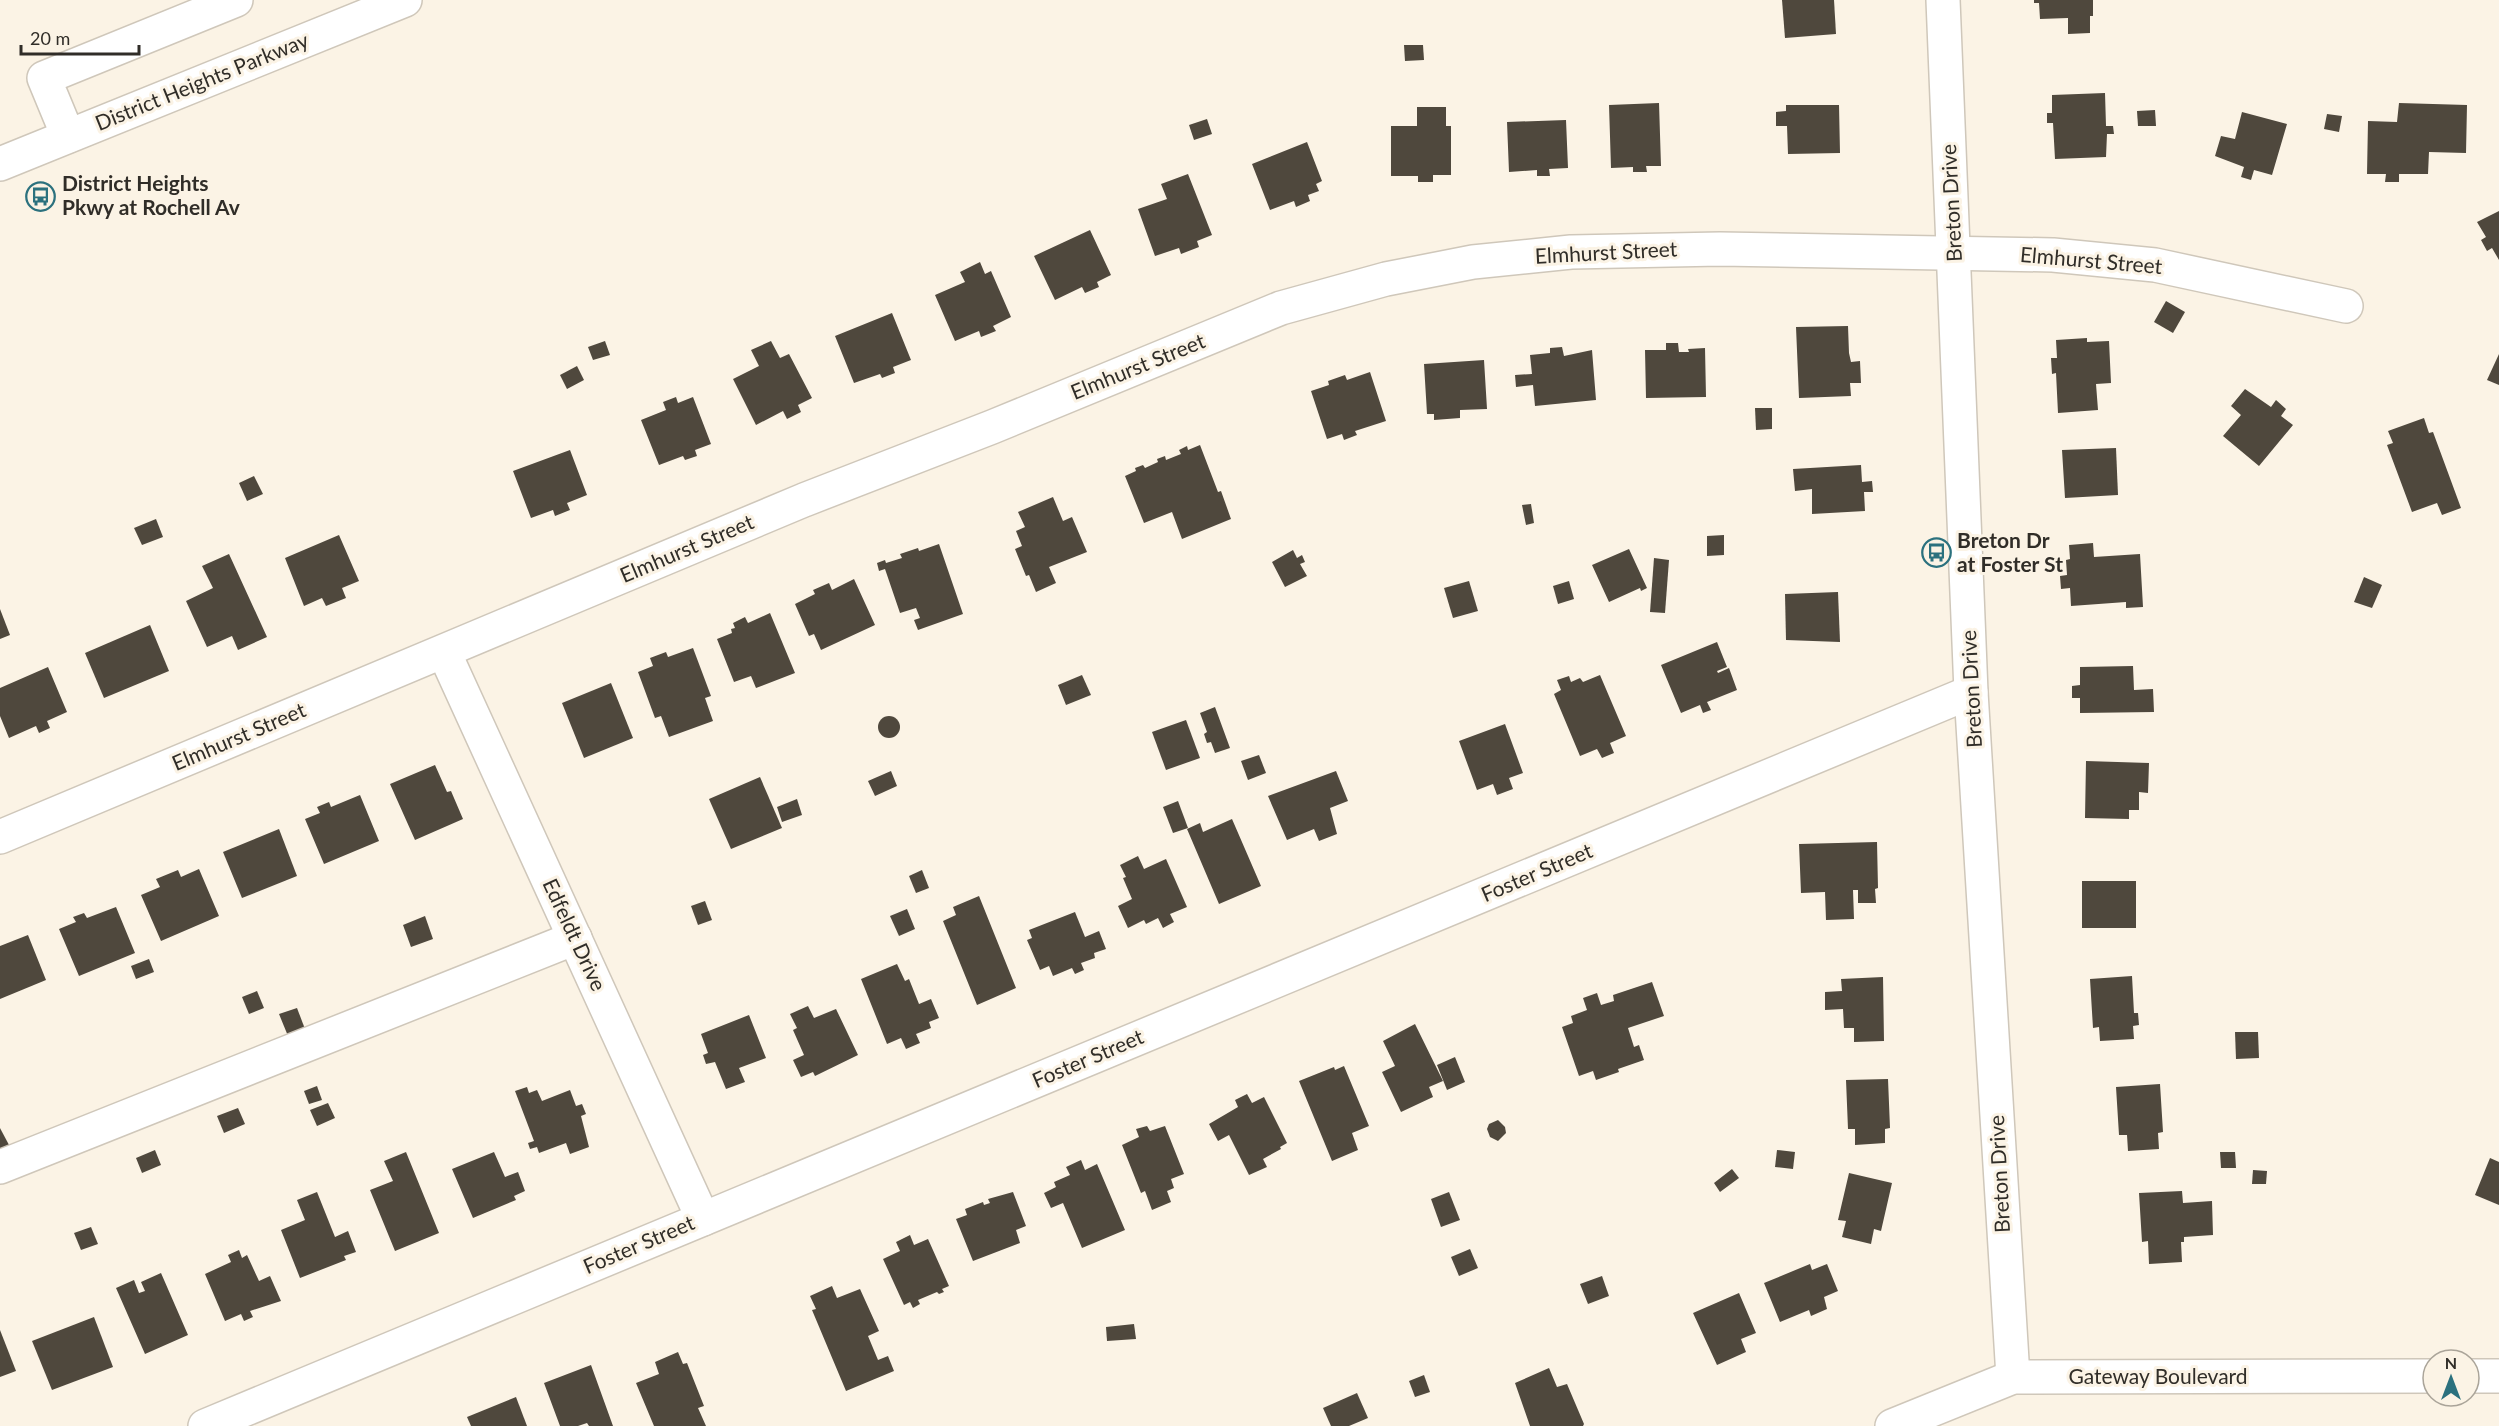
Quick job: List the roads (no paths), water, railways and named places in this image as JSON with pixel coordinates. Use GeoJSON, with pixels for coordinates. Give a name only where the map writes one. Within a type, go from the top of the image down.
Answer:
{"type":"FeatureCollection","features":[{"type":"Feature","properties":{"kind":"street"},"geometry":{"type":"LineString","coordinates":[[68,136],[44,78],[236,0]]}},
{"type":"Feature","properties":{"kind":"street","name":"District Heights Parkway"},"geometry":{"type":"LineString","coordinates":[[0,164],[405,0]]}},
{"type":"Feature","properties":{"kind":"street","name":"Breton Drive"},"geometry":{"type":"LineString","coordinates":[[1943,0],[1971,692],[2013,1377]]}},
{"type":"Feature","properties":{"kind":"street","name":"Elmhurst Street"},"geometry":{"type":"LineString","coordinates":[[0,837],[804,500],[992,427],[1281,308],[1386,279],[1473,262],[1571,252],[1720,249],[2053,255],[2155,265],[2346,306]]}},
{"type":"Feature","properties":{"kind":"street","name":"Edfeldt Drive"},"geometry":{"type":"LineString","coordinates":[[444,652],[703,1219]]}},
{"type":"Feature","properties":{"kind":"street","name":"Foster Street"},"geometry":{"type":"LineString","coordinates":[[205,1426],[1971,692]]}},
{"type":"Feature","properties":{"kind":"street"},"geometry":{"type":"LineString","coordinates":[[0,1167],[575,938]]}},
{"type":"Feature","properties":{"kind":"street","name":"Gateway Boulevard"},"geometry":{"type":"LineString","coordinates":[[1892,1426],[2013,1377],[2421,1376]]}},
{"type":"Feature","properties":{"kind":"street"},"geometry":{"type":"LineString","coordinates":[[2481,1376],[2499,1376]]}},
{"type":"Feature","properties":{"kind":"place","name":"District Heights Pkwy at Rochell Av"},"geometry":{"type":"Point","coordinates":[41,196]}},
{"type":"Feature","properties":{"kind":"place","name":"Breton Dr at Foster St"},"geometry":{"type":"Point","coordinates":[1936,553]}}]}
